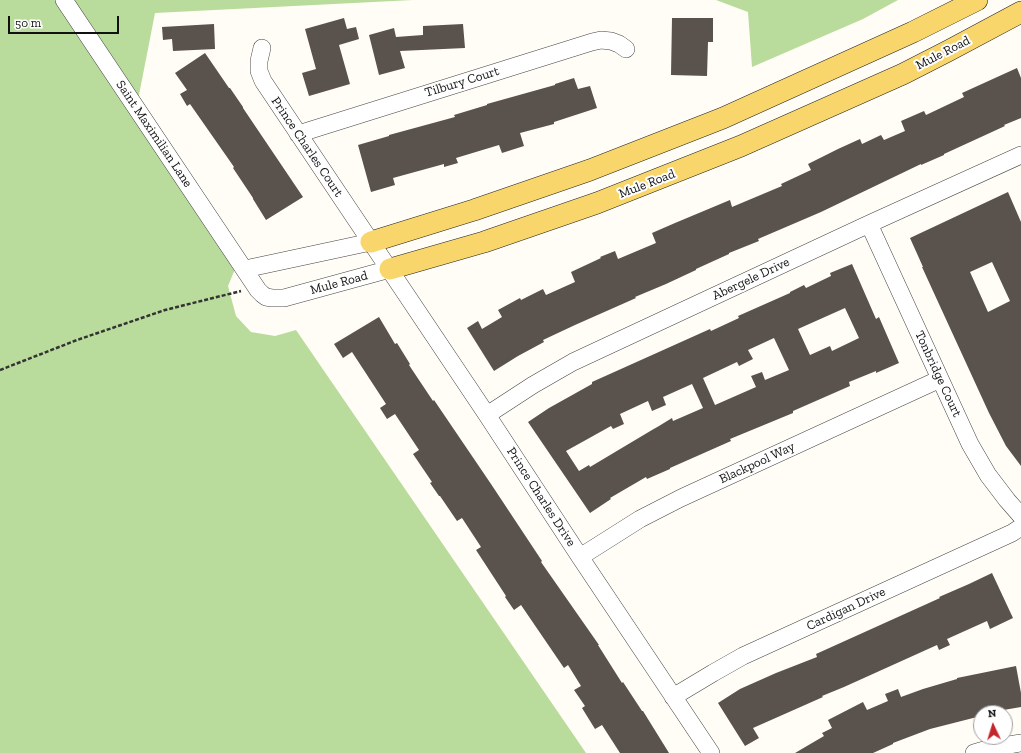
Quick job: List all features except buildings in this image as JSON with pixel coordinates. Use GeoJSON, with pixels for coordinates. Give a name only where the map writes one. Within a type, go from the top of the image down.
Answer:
{"type":"FeatureCollection","features":[{"type":"Feature","properties":{"kind":"main road"},"geometry":{"type":"LineString","coordinates":[[371,242],[474,210],[590,170],[723,118],[913,32],[977,0]]}},
{"type":"Feature","properties":{"kind":"main road","name":"Mule Road"},"geometry":{"type":"LineString","coordinates":[[390,270],[484,242],[590,206],[741,146],[904,74],[1021,12]]}},
{"type":"Feature","properties":{"kind":"street","name":"Saint Maximilian Lane"},"geometry":{"type":"LineString","coordinates":[[64,0],[245,269]]}},
{"type":"Feature","properties":{"kind":"street","name":"Tilbury Court"},"geometry":{"type":"LineString","coordinates":[[298,134],[592,42],[601,40],[611,41],[626,49]]}},
{"type":"Feature","properties":{"kind":"street","name":"Prince Charles Court"},"geometry":{"type":"LineString","coordinates":[[262,48],[259,61],[259,71],[263,81],[371,242]]}},
{"type":"Feature","properties":{"kind":"street","name":"Abergele Drive"},"geometry":{"type":"LineString","coordinates":[[487,415],[533,385],[573,362],[1021,155]]}},
{"type":"Feature","properties":{"kind":"street","name":"Tonbridge Court"},"geometry":{"type":"LineString","coordinates":[[869,224],[970,444],[988,475],[1021,516]]}},
{"type":"Feature","properties":{"kind":"street"},"geometry":{"type":"LineString","coordinates":[[245,269],[371,242]]}},
{"type":"Feature","properties":{"kind":"street","name":"Prince Charles Drive"},"geometry":{"type":"LineString","coordinates":[[371,242],[711,753]]}},
{"type":"Feature","properties":{"kind":"street","name":"Mule Road"},"geometry":{"type":"LineString","coordinates":[[245,269],[262,294],[266,297],[272,298],[284,298],[390,270]]}},
{"type":"Feature","properties":{"kind":"street","name":"Blackpool Way"},"geometry":{"type":"LineString","coordinates":[[580,557],[640,519],[674,501],[940,379]]}},
{"type":"Feature","properties":{"kind":"street","name":"Cardigan Drive"},"geometry":{"type":"LineString","coordinates":[[673,697],[743,656],[1005,536],[1021,527]]}},
{"type":"Feature","properties":{"kind":"street"},"geometry":{"type":"LineString","coordinates":[[974,753],[991,748],[1021,743]]}},
{"type":"Feature","properties":{"kind":"path"},"geometry":{"type":"LineString","coordinates":[[0,370],[77,340],[166,310],[257,287]]}},
{"type":"Feature","properties":{"kind":"green space"},"geometry":{"type":"Polygon","coordinates":[[[0,0],[413,0],[155,13],[138,100],[242,252],[228,286],[236,316],[251,332],[275,336],[296,330],[586,753],[0,753],[0,0]]]}},
{"type":"Feature","properties":{"kind":"green space"},"geometry":{"type":"Polygon","coordinates":[[[716,0],[898,0],[863,19],[752,67],[748,12],[716,0]]]}}]}
